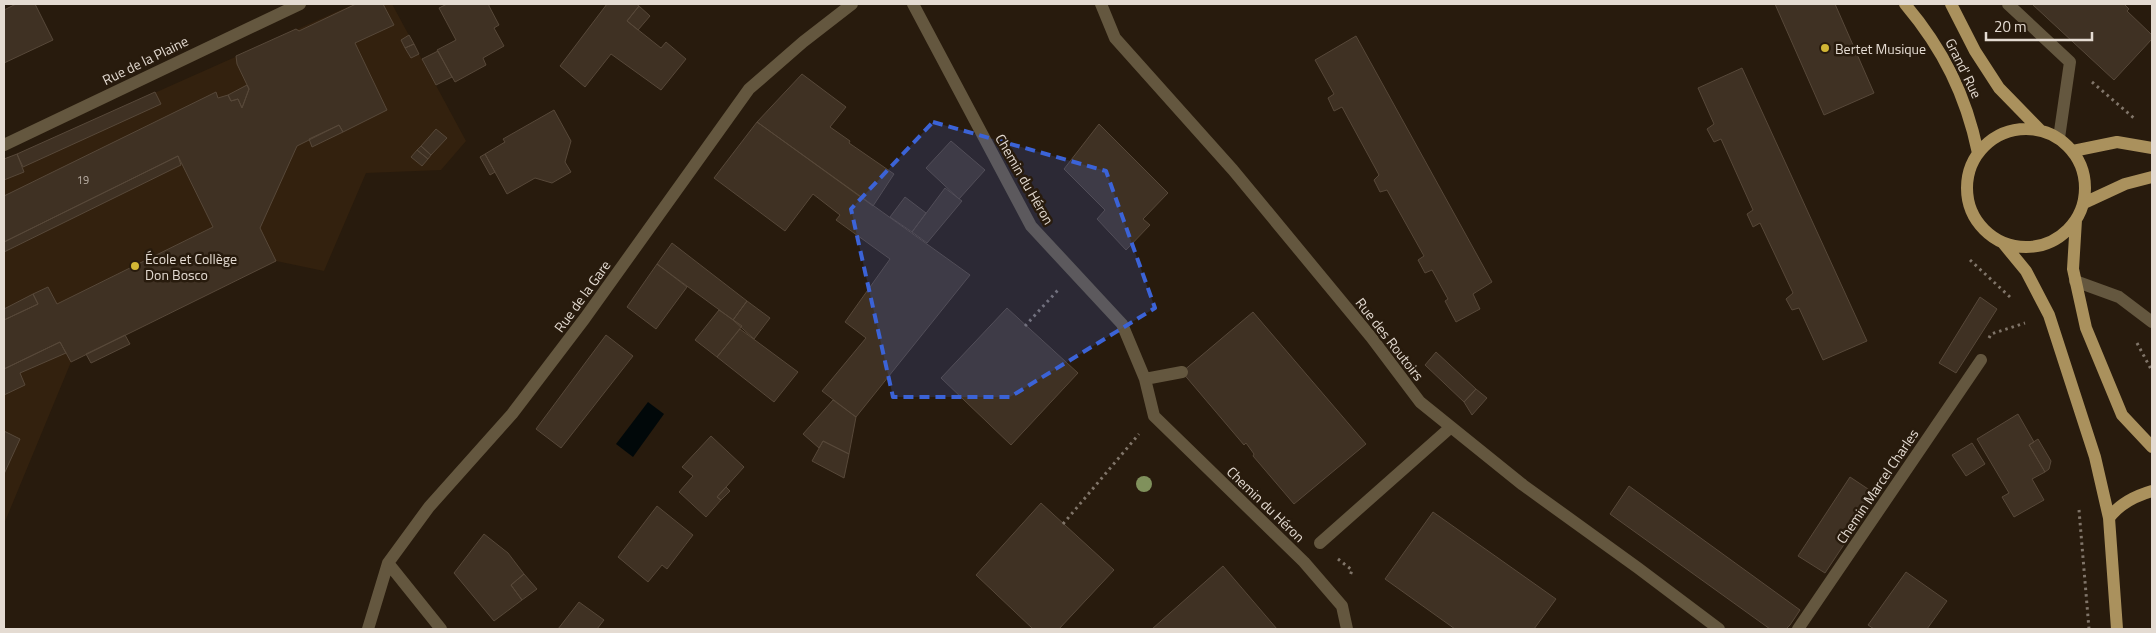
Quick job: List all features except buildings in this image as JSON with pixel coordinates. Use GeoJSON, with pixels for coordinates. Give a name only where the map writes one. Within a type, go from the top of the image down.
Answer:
{"type":"FeatureCollection","features":[{"type":"Feature","properties":{"kind":"main road","name":"Grand' Rue"},"geometry":{"type":"LineString","coordinates":[[1906,4],[1930,34],[1951,72],[1967,108],[1978,153]]}},
{"type":"Feature","properties":{"kind":"main road","name":"Grand' Rue"},"geometry":{"type":"LineString","coordinates":[[1951,4],[1975,50],[1998,88],[2040,130]]}},
{"type":"Feature","properties":{"kind":"main road"},"geometry":{"type":"LineString","coordinates":[[2003,243],[2023,248],[2044,245],[2063,235],[2076,220],[2084,203],[2084,176],[2073,151],[2059,138],[2040,130],[2018,129],[1996,137],[1978,153],[1971,165],[1968,178],[1968,200],[1976,219],[1991,235],[2003,243],[2026,271],[2049,315],[2095,457],[2109,518],[2117,629]]}},
{"type":"Feature","properties":{"kind":"main road"},"geometry":{"type":"LineString","coordinates":[[2073,151],[2117,142],[2152,148]]}},
{"type":"Feature","properties":{"kind":"main road"},"geometry":{"type":"LineString","coordinates":[[2084,203],[2125,184],[2152,177]]}},
{"type":"Feature","properties":{"kind":"main road"},"geometry":{"type":"LineString","coordinates":[[2076,220],[2073,268],[2086,328],[2122,415],[2152,447]]}},
{"type":"Feature","properties":{"kind":"main road"},"geometry":{"type":"LineString","coordinates":[[2109,518],[2114,510],[2134,496],[2152,491]]}},
{"type":"Feature","properties":{"kind":"street","name":"Rue de la Plaine"},"geometry":{"type":"LineString","coordinates":[[4,145],[300,4]]}},
{"type":"Feature","properties":{"kind":"street","name":"Rue de la Gare"},"geometry":{"type":"LineString","coordinates":[[368,629],[388,563],[429,507],[518,406],[585,318],[749,89],[802,42],[852,4]]}},
{"type":"Feature","properties":{"kind":"street","name":"Chemin du Héron"},"geometry":{"type":"LineString","coordinates":[[913,4],[1031,226],[1122,324],[1145,379],[1154,416],[1304,562],[1342,606],[1347,629]]}},
{"type":"Feature","properties":{"kind":"street","name":"Rue des Routoirs"},"geometry":{"type":"LineString","coordinates":[[1101,4],[1115,38],[1233,170],[1371,337],[1420,402],[1523,485],[1719,629]]}},
{"type":"Feature","properties":{"kind":"street"},"geometry":{"type":"LineString","coordinates":[[2008,4],[2070,62],[2059,138]]}},
{"type":"Feature","properties":{"kind":"street"},"geometry":{"type":"LineString","coordinates":[[2075,281],[2119,297],[2152,322]]}},
{"type":"Feature","properties":{"kind":"street","name":"Chemin Marcel Charles"},"geometry":{"type":"LineString","coordinates":[[1798,629],[1981,360]]}},
{"type":"Feature","properties":{"kind":"street"},"geometry":{"type":"LineString","coordinates":[[1145,379],[1182,372]]}},
{"type":"Feature","properties":{"kind":"street","name":"Chemin du Héron"},"geometry":{"type":"LineString","coordinates":[[1320,543],[1451,427]]}},
{"type":"Feature","properties":{"kind":"street"},"geometry":{"type":"LineString","coordinates":[[388,563],[441,629]]}},
{"type":"Feature","properties":{"kind":"path"},"geometry":{"type":"LineString","coordinates":[[2070,62],[2137,121]]}},
{"type":"Feature","properties":{"kind":"path"},"geometry":{"type":"LineString","coordinates":[[1970,260],[2013,299]]}},
{"type":"Feature","properties":{"kind":"path"},"geometry":{"type":"LineString","coordinates":[[1025,326],[1074,272]]}},
{"type":"Feature","properties":{"kind":"path"},"geometry":{"type":"LineString","coordinates":[[2022,315],[2029,331]]}},
{"type":"Feature","properties":{"kind":"path"},"geometry":{"type":"LineString","coordinates":[[1981,360],[1991,334],[2026,322]]}},
{"type":"Feature","properties":{"kind":"path"},"geometry":{"type":"LineString","coordinates":[[2135,340],[2152,371]]}},
{"type":"Feature","properties":{"kind":"path"},"geometry":{"type":"LineString","coordinates":[[1063,524],[1154,416]]}},
{"type":"Feature","properties":{"kind":"path"},"geometry":{"type":"LineString","coordinates":[[2079,506],[2089,629]]}},
{"type":"Feature","properties":{"kind":"highlighted area"},"geometry":{"type":"Polygon","coordinates":[[[933,122],[1106,171],[1155,308],[1010,397],[893,397],[851,209],[933,122]]]}},
{"type":"Feature","properties":{"kind":"shaded area","name":"École et Collège Don Bosco"},"geometry":{"type":"Polygon","coordinates":[[[354,4],[392,4],[466,141],[441,170],[366,173],[324,271],[276,261],[71,362],[4,524],[4,160],[354,4]]]}},
{"type":"Feature","properties":{"kind":"shaded area"},"geometry":{"type":"Polygon","coordinates":[[[648,402],[664,414],[633,457],[616,444],[648,402]]]}},
{"type":"Feature","properties":{"kind":"place","name":"Bertet Musique"},"geometry":{"type":"Point","coordinates":[1825,48]}},
{"type":"Feature","properties":{"kind":"place","name":"École et Collège Don Bosco"},"geometry":{"type":"Point","coordinates":[135,266]}}]}
